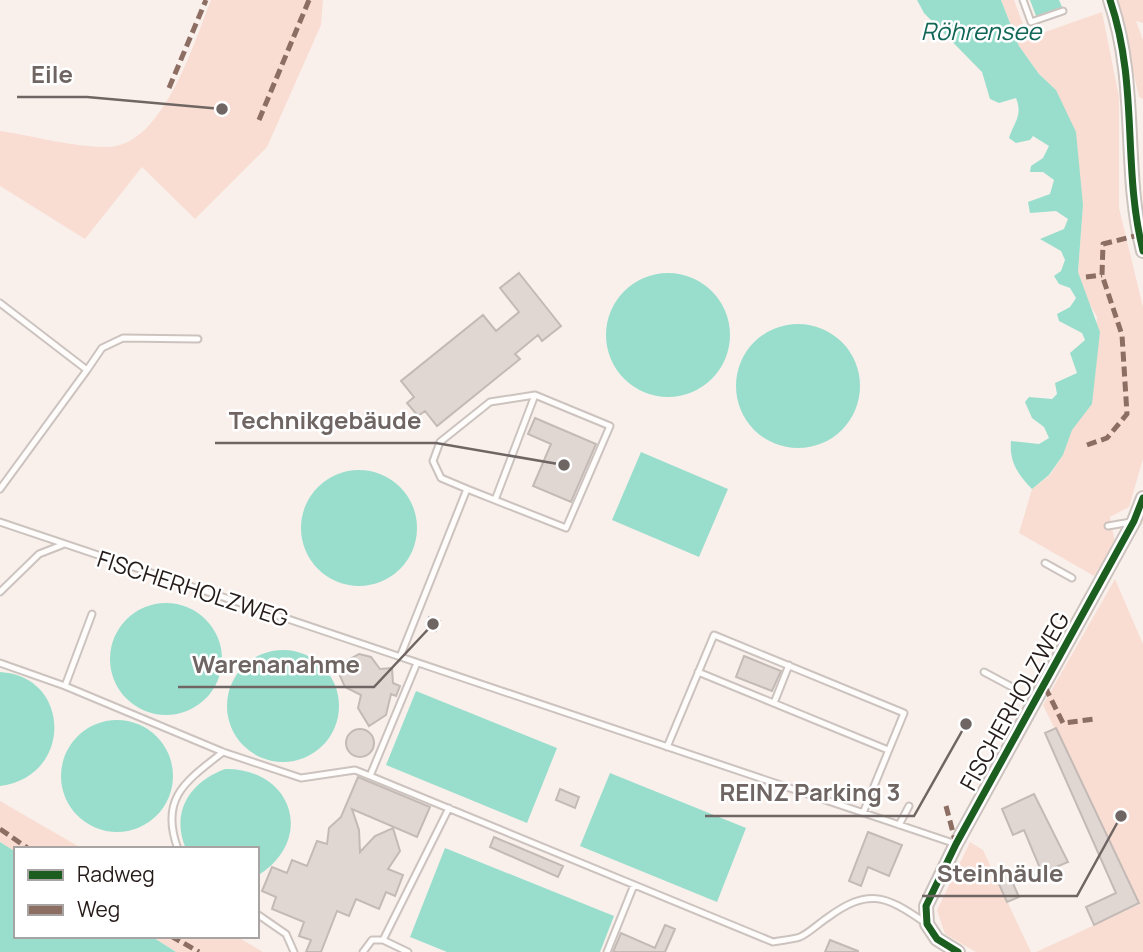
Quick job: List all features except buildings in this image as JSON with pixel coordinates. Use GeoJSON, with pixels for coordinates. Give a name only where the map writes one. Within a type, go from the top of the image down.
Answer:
{"type":"FeatureCollection","features":[{"type":"Feature","properties":{"kind":"street"},"geometry":{"type":"LineString","coordinates":[[1110,0],[1125,50],[1135,221],[1143,251]]}},
{"type":"Feature","properties":{"kind":"street","name":"FISCHERHOLZWEG"},"geometry":{"type":"LineString","coordinates":[[927,924],[926,906],[956,844],[1134,521],[1143,498]]}},
{"type":"Feature","properties":{"kind":"street"},"geometry":{"type":"LineString","coordinates":[[927,924],[937,939],[958,952]]}},
{"type":"Feature","properties":{"kind":"lane"},"geometry":{"type":"LineString","coordinates":[[1023,0],[1031,22],[1063,11]]}},
{"type":"Feature","properties":{"kind":"lane"},"geometry":{"type":"LineString","coordinates":[[0,303],[87,370]]}},
{"type":"Feature","properties":{"kind":"lane"},"geometry":{"type":"LineString","coordinates":[[0,489],[102,348],[123,338],[198,339]]}},
{"type":"Feature","properties":{"kind":"lane"},"geometry":{"type":"LineString","coordinates":[[495,500],[535,395]]}},
{"type":"Feature","properties":{"kind":"lane"},"geometry":{"type":"LineString","coordinates":[[535,395],[610,426],[566,528],[467,489],[441,478],[433,461],[440,442],[490,402],[535,395]]}},
{"type":"Feature","properties":{"kind":"lane"},"geometry":{"type":"LineString","coordinates":[[400,657],[467,489]]}},
{"type":"Feature","properties":{"kind":"lane"},"geometry":{"type":"LineString","coordinates":[[1108,526],[1134,521]]}},
{"type":"Feature","properties":{"kind":"lane","name":"FISCHERHOLZWEG"},"geometry":{"type":"LineString","coordinates":[[0,523],[956,844]]}},
{"type":"Feature","properties":{"kind":"lane"},"geometry":{"type":"LineString","coordinates":[[0,592],[39,554],[62,545]]}},
{"type":"Feature","properties":{"kind":"lane"},"geometry":{"type":"LineString","coordinates":[[1045,563],[1072,578]]}},
{"type":"Feature","properties":{"kind":"lane"},"geometry":{"type":"LineString","coordinates":[[65,686],[92,614]]}},
{"type":"Feature","properties":{"kind":"lane"},"geometry":{"type":"LineString","coordinates":[[667,747],[714,635],[904,713],[863,813]]}},
{"type":"Feature","properties":{"kind":"lane"},"geometry":{"type":"LineString","coordinates":[[0,663],[65,686],[223,752],[301,778],[355,770],[773,942],[801,936],[845,905],[863,897],[877,897],[898,904],[927,924]]}},
{"type":"Feature","properties":{"kind":"lane"},"geometry":{"type":"LineString","coordinates":[[370,776],[417,663]]}},
{"type":"Feature","properties":{"kind":"lane"},"geometry":{"type":"LineString","coordinates":[[774,703],[789,665]]}},
{"type":"Feature","properties":{"kind":"lane"},"geometry":{"type":"LineString","coordinates":[[698,672],[888,750]]}},
{"type":"Feature","properties":{"kind":"lane"},"geometry":{"type":"LineString","coordinates":[[984,672],[1012,687]]}},
{"type":"Feature","properties":{"kind":"lane"},"geometry":{"type":"LineString","coordinates":[[178,847],[170,814],[176,799],[184,783],[223,752]]}},
{"type":"Feature","properties":{"kind":"lane"},"geometry":{"type":"LineString","coordinates":[[900,825],[909,806]]}},
{"type":"Feature","properties":{"kind":"lane"},"geometry":{"type":"LineString","coordinates":[[383,940],[449,808]]}},
{"type":"Feature","properties":{"kind":"lane"},"geometry":{"type":"LineString","coordinates":[[607,952],[634,885]]}},
{"type":"Feature","properties":{"kind":"lane"},"geometry":{"type":"LineString","coordinates":[[259,915],[286,934],[294,952]]}},
{"type":"Feature","properties":{"kind":"lane"},"geometry":{"type":"LineString","coordinates":[[363,952],[372,940],[383,940],[408,952]]}},
{"type":"Feature","properties":{"kind":"shaded area"},"geometry":{"type":"Polygon","coordinates":[[[211,0],[323,0],[321,25],[267,147],[195,219],[142,167],[85,239],[0,186],[0,131],[107,147],[127,142],[144,130],[160,112],[174,89],[211,0]]]}},
{"type":"Feature","properties":{"kind":"shaded area"},"geometry":{"type":"Polygon","coordinates":[[[1001,0],[1014,0],[1028,38],[1102,12],[1119,97],[1119,208],[1143,307],[1143,459],[1129,507],[1110,517],[1115,542],[1094,576],[1019,533],[1032,489],[1050,475],[1063,455],[1071,430],[1092,404],[1097,317],[1085,296],[1078,272],[1083,205],[1056,90],[1039,74],[1019,46],[1001,0]]]}},
{"type":"Feature","properties":{"kind":"shaded area"},"geometry":{"type":"Polygon","coordinates":[[[1117,0],[1143,0],[1143,23],[1136,21],[1143,40],[1143,99],[1139,97],[1117,0]]]}},
{"type":"Feature","properties":{"kind":"shaded area"},"geometry":{"type":"Polygon","coordinates":[[[1115,579],[1143,644],[1143,952],[1036,952],[1140,904],[1043,705],[1115,579]]]}},
{"type":"Feature","properties":{"kind":"shaded area"},"geometry":{"type":"Polygon","coordinates":[[[0,801],[80,847],[14,847],[14,851],[0,842],[0,801]]]}},
{"type":"Feature","properties":{"kind":"shaded area"},"geometry":{"type":"Polygon","coordinates":[[[970,842],[983,850],[1031,952],[976,952],[945,934],[937,910],[970,842]]]}},
{"type":"Feature","properties":{"kind":"shaded area"},"geometry":{"type":"Polygon","coordinates":[[[154,938],[239,938],[263,952],[176,952],[154,938]]]}},
{"type":"Feature","properties":{"kind":"water","name":"Röhrensee"},"geometry":{"type":"Polygon","coordinates":[[[917,0],[1001,0],[1019,46],[1039,74],[1056,90],[1076,132],[1083,205],[1078,272],[1100,332],[1092,404],[1072,430],[1063,455],[1049,475],[1032,489],[1015,467],[1011,455],[1011,441],[1039,444],[1049,438],[1044,427],[1032,418],[1025,402],[1029,397],[1052,399],[1057,394],[1055,383],[1077,373],[1070,353],[1085,340],[1082,333],[1059,321],[1057,314],[1070,307],[1076,298],[1070,288],[1059,284],[1054,276],[1061,271],[1065,260],[1061,251],[1040,239],[1064,229],[1068,219],[1056,211],[1030,213],[1028,202],[1050,194],[1054,180],[1043,172],[1030,172],[1031,166],[1043,158],[1049,146],[1033,136],[1030,140],[1016,143],[1009,138],[1018,114],[1016,98],[999,103],[990,99],[982,72],[924,13],[917,0]]]}},
{"type":"Feature","properties":{"kind":"water"},"geometry":{"type":"Polygon","coordinates":[[[1030,0],[1059,0],[1062,7],[1036,16],[1030,0]]]}},
{"type":"Feature","properties":{"kind":"water"},"geometry":{"type":"Polygon","coordinates":[[[668,273],[692,277],[712,291],[726,311],[730,335],[726,359],[712,379],[692,393],[668,397],[644,393],[624,379],[610,359],[606,335],[610,311],[624,291],[644,277],[668,273]]]}},
{"type":"Feature","properties":{"kind":"water"},"geometry":{"type":"Polygon","coordinates":[[[798,324],[822,328],[842,342],[856,362],[860,386],[856,410],[842,430],[822,444],[798,448],[774,444],[754,430],[740,410],[736,386],[740,362],[754,342],[774,328],[798,324]]]}},
{"type":"Feature","properties":{"kind":"water"},"geometry":{"type":"Polygon","coordinates":[[[641,452],[728,489],[699,557],[612,520],[641,452]]]}},
{"type":"Feature","properties":{"kind":"water"},"geometry":{"type":"Polygon","coordinates":[[[359,470],[381,474],[400,487],[413,506],[417,528],[413,550],[400,569],[381,582],[359,586],[337,582],[318,569],[305,550],[301,528],[305,506],[318,487],[337,474],[359,470]]]}},
{"type":"Feature","properties":{"kind":"water"},"geometry":{"type":"Polygon","coordinates":[[[166,603],[187,607],[205,620],[218,638],[222,659],[218,680],[205,698],[187,711],[166,715],[145,711],[127,698],[114,680],[110,659],[114,638],[127,620],[145,607],[166,603]]]}},
{"type":"Feature","properties":{"kind":"water"},"geometry":{"type":"Polygon","coordinates":[[[283,650],[304,655],[322,667],[334,685],[339,706],[334,727],[322,745],[304,757],[283,762],[262,757],[244,745],[232,727],[227,706],[232,685],[244,667],[262,655],[283,650]]]}},
{"type":"Feature","properties":{"kind":"water"},"geometry":{"type":"Polygon","coordinates":[[[0,672],[24,678],[41,690],[51,707],[54,727],[51,747],[41,765],[24,779],[0,786],[0,672]]]}},
{"type":"Feature","properties":{"kind":"water"},"geometry":{"type":"Polygon","coordinates":[[[416,691],[557,748],[527,823],[386,765],[416,691]]]}},
{"type":"Feature","properties":{"kind":"water"},"geometry":{"type":"Polygon","coordinates":[[[117,720],[139,724],[157,736],[169,754],[173,776],[169,798],[157,816],[139,828],[117,832],[95,828],[77,816],[65,798],[61,776],[65,754],[77,736],[95,724],[117,720]]]}},
{"type":"Feature","properties":{"kind":"water"},"geometry":{"type":"Polygon","coordinates":[[[225,769],[248,772],[267,780],[281,793],[289,809],[291,826],[286,844],[275,861],[259,874],[259,847],[185,847],[180,823],[186,800],[193,790],[225,769]]]}},
{"type":"Feature","properties":{"kind":"water"},"geometry":{"type":"Polygon","coordinates":[[[610,773],[746,828],[717,902],[580,846],[610,773]]]}},
{"type":"Feature","properties":{"kind":"water"},"geometry":{"type":"Polygon","coordinates":[[[0,842],[14,851],[14,938],[154,938],[176,952],[0,952],[0,842]]]}},
{"type":"Feature","properties":{"kind":"water"},"geometry":{"type":"Polygon","coordinates":[[[445,848],[614,916],[600,952],[447,952],[410,937],[445,848]]]}},
{"type":"Feature","properties":{"kind":"marked path"},"geometry":{"type":"LineString","coordinates":[[169,88],[206,0]]}},
{"type":"Feature","properties":{"kind":"marked path"},"geometry":{"type":"LineString","coordinates":[[259,120],[309,0]]}},
{"type":"Feature","properties":{"kind":"marked path"},"geometry":{"type":"LineString","coordinates":[[1087,445],[1107,438],[1127,414],[1122,335],[1102,275],[1103,244],[1139,235]]}},
{"type":"Feature","properties":{"kind":"marked path"},"geometry":{"type":"LineString","coordinates":[[1086,277],[1102,275]]}},
{"type":"Feature","properties":{"kind":"marked path"},"geometry":{"type":"LineString","coordinates":[[1045,687],[1063,723],[1095,719]]}},
{"type":"Feature","properties":{"kind":"marked path"},"geometry":{"type":"LineString","coordinates":[[946,806],[956,844]]}},
{"type":"Feature","properties":{"kind":"marked path"},"geometry":{"type":"LineString","coordinates":[[0,829],[26,847]]}},
{"type":"Feature","properties":{"kind":"marked path"},"geometry":{"type":"LineString","coordinates":[[174,938],[199,952]]}},
{"type":"Feature","properties":{"kind":"cycle path"},"geometry":{"type":"LineString","coordinates":[[1110,0],[1124,63],[1133,188],[1143,251]]}},
{"type":"Feature","properties":{"kind":"cycle path"},"geometry":{"type":"LineString","coordinates":[[958,952],[937,939],[927,924],[926,906],[956,844],[1134,521],[1143,498]]}},
{"type":"Feature","properties":{"kind":"place","name":"Eile"},"geometry":{"type":"Point","coordinates":[222,109]}},
{"type":"Feature","properties":{"kind":"place","name":"Technikgebäude"},"geometry":{"type":"Point","coordinates":[564,465]}},
{"type":"Feature","properties":{"kind":"place","name":"Warenanahme"},"geometry":{"type":"Point","coordinates":[433,624]}},
{"type":"Feature","properties":{"kind":"place","name":"REINZ Parking 3"},"geometry":{"type":"Point","coordinates":[966,724]}},
{"type":"Feature","properties":{"kind":"place","name":"Steinhäule"},"geometry":{"type":"Point","coordinates":[1121,816]}}]}
